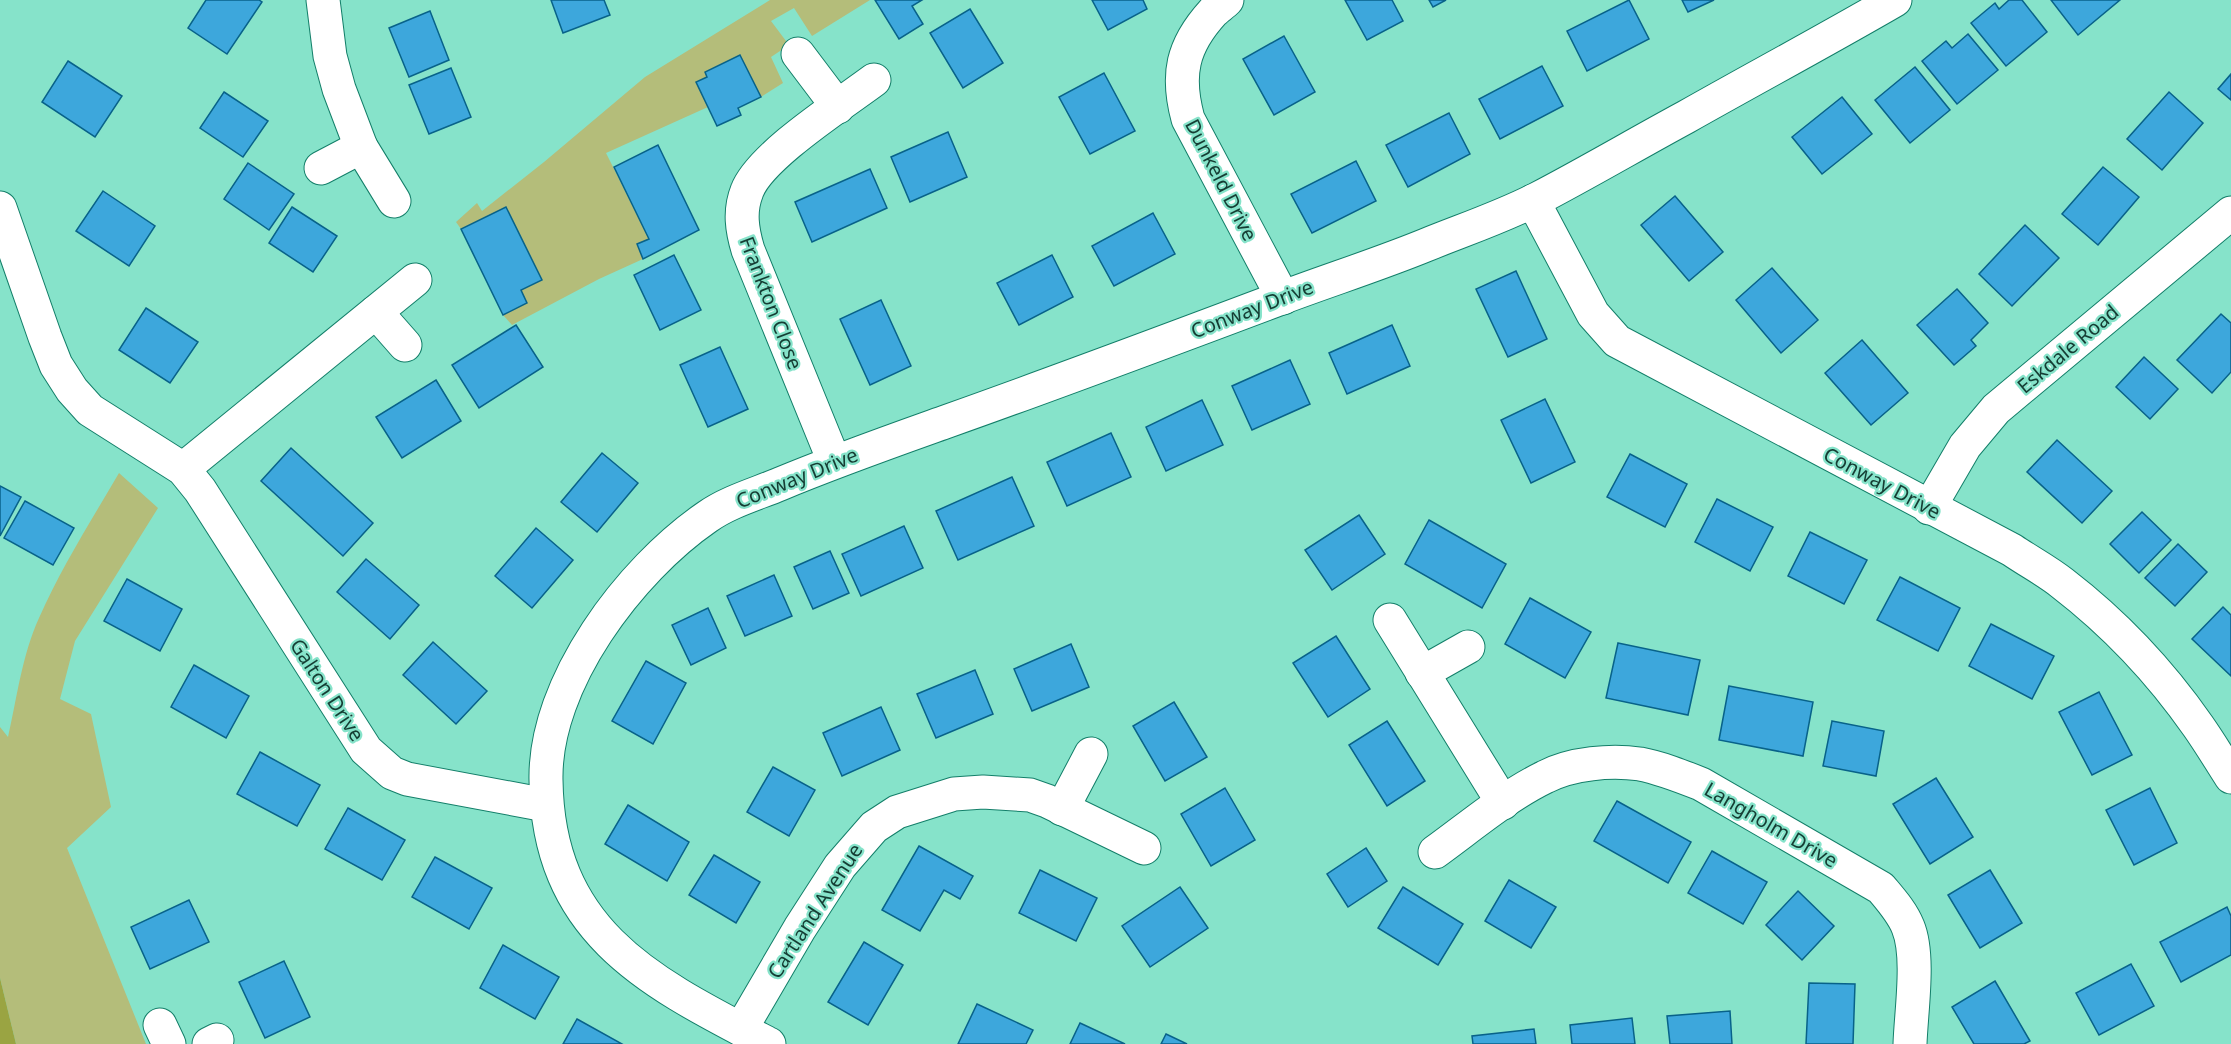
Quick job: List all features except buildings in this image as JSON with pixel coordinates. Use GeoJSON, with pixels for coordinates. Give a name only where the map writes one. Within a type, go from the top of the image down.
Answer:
{"type":"FeatureCollection","features":[{"type":"Feature","properties":{"kind":"street"},"geometry":{"type":"LineString","coordinates":[[323,0],[330,56],[339,89],[361,147],[394,201]]}},
{"type":"Feature","properties":{"kind":"street","name":"Dunkeld Drive"},"geometry":{"type":"LineString","coordinates":[[1227,0],[1199,29],[1186,52],[1181,75],[1182,96],[1188,119],[1282,298]]}},
{"type":"Feature","properties":{"kind":"street","name":"Conway Drive"},"geometry":{"type":"LineString","coordinates":[[755,1037],[685,1000],[642,971],[615,949],[590,920],[568,886],[555,855],[546,805],[545,766],[549,736],[557,707],[576,669],[616,604],[674,543],[711,514],[834,461],[1126,357],[1410,251],[1533,201],[1895,0]]}},
{"type":"Feature","properties":{"kind":"street"},"geometry":{"type":"LineString","coordinates":[[798,54],[838,107]]}},
{"type":"Feature","properties":{"kind":"street","name":"Frankton Close"},"geometry":{"type":"LineString","coordinates":[[834,461],[748,250],[742,233],[741,212],[747,191],[759,172],[775,155],[874,80]]}},
{"type":"Feature","properties":{"kind":"street"},"geometry":{"type":"LineString","coordinates":[[321,168],[361,147]]}},
{"type":"Feature","properties":{"kind":"street","name":"Conway Drive"},"geometry":{"type":"LineString","coordinates":[[1533,201],[1593,314],[1617,341],[2012,550],[2061,581],[2098,612],[2132,647],[2198,726],[2230,774]]}},
{"type":"Feature","properties":{"kind":"street","name":"Galton Drive"},"geometry":{"type":"LineString","coordinates":[[0,208],[56,365],[72,390],[90,410],[183,469],[200,490],[366,750],[379,764],[407,779],[546,805]]}},
{"type":"Feature","properties":{"kind":"street","name":"Eskdale Road"},"geometry":{"type":"LineString","coordinates":[[1929,508],[1965,446],[1996,409],[2231,213]]}},
{"type":"Feature","properties":{"kind":"street"},"geometry":{"type":"LineString","coordinates":[[183,469],[415,280]]}},
{"type":"Feature","properties":{"kind":"street"},"geometry":{"type":"LineString","coordinates":[[376,312],[405,345]]}},
{"type":"Feature","properties":{"kind":"street"},"geometry":{"type":"LineString","coordinates":[[1390,620],[1503,803]]}},
{"type":"Feature","properties":{"kind":"street"},"geometry":{"type":"LineString","coordinates":[[1422,673],[1468,647]]}},
{"type":"Feature","properties":{"kind":"street"},"geometry":{"type":"LineString","coordinates":[[1062,809],[1092,754]]}},
{"type":"Feature","properties":{"kind":"street","name":"Langholm Drive"},"geometry":{"type":"LineString","coordinates":[[1435,852],[1503,803],[1546,776],[1576,767],[1613,763],[1640,764],[1669,771],[1701,784],[1881,888],[1896,905],[1908,927],[1914,949],[1910,1044]]}},
{"type":"Feature","properties":{"kind":"street","name":"Cartland Avenue"},"geometry":{"type":"LineString","coordinates":[[755,1037],[800,928],[840,866],[874,827],[897,812],[954,794],[983,792],[1030,795],[1144,848]]}},
{"type":"Feature","properties":{"kind":"green space"},"geometry":{"type":"Polygon","coordinates":[[[770,0],[870,0],[812,36],[794,8],[771,21],[789,45],[771,57],[783,83],[761,97],[740,55],[705,72],[707,77],[696,82],[708,107],[606,153],[649,239],[637,244],[643,259],[599,279],[512,325],[503,315],[527,303],[521,290],[542,280],[506,207],[461,229],[456,222],[477,203],[482,211],[645,77],[770,0]]]}},
{"type":"Feature","properties":{"kind":"green space"},"geometry":{"type":"Polygon","coordinates":[[[119,473],[158,508],[75,641],[60,699],[91,714],[111,807],[67,848],[146,1044],[16,1044],[0,978],[0,727],[8,737],[24,662],[33,632],[67,563],[119,473]]]}},
{"type":"Feature","properties":{"kind":"green space"},"geometry":{"type":"Polygon","coordinates":[[[0,978],[16,1044],[0,1044],[0,978]]]}}]}
